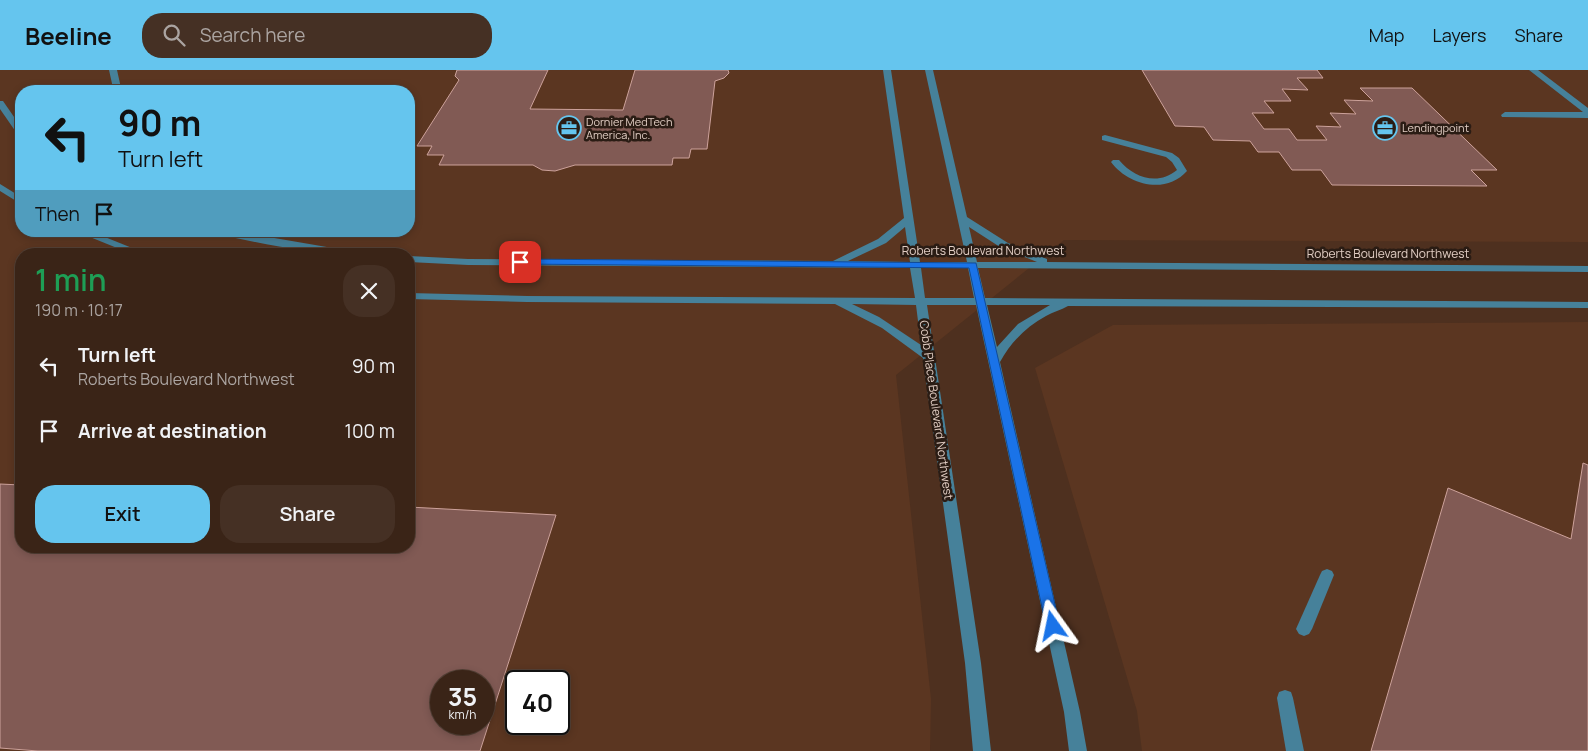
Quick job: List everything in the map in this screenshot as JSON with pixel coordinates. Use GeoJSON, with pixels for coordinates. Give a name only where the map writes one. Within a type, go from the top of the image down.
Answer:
{"type":"FeatureCollection","features":[{"type":"Feature","properties":{"kind":"street"},"geometry":{"type":"LineString","coordinates":[[113,70],[117,85]]}},
{"type":"Feature","properties":{"kind":"street","name":"Cobb Place Boulevard Northwest"},"geometry":{"type":"LineString","coordinates":[[887,70],[978,699],[982,751]]}},
{"type":"Feature","properties":{"kind":"street"},"geometry":{"type":"LineString","coordinates":[[929,70],[1070,703],[1078,751]]}},
{"type":"Feature","properties":{"kind":"street"},"geometry":{"type":"LineString","coordinates":[[1533,70],[1588,113]]}},
{"type":"Feature","properties":{"kind":"street"},"geometry":{"type":"LineString","coordinates":[[0,103],[14,124]]}},
{"type":"Feature","properties":{"kind":"street"},"geometry":{"type":"LineString","coordinates":[[1505,114],[1588,113]]}},
{"type":"Feature","properties":{"kind":"street"},"geometry":{"type":"LineString","coordinates":[[1105,138],[1169,155],[1176,160],[1182,171],[1176,178],[1162,182],[1148,181],[1132,177],[1120,170],[1116,162]]}},
{"type":"Feature","properties":{"kind":"street"},"geometry":{"type":"LineString","coordinates":[[0,187],[15,197]]}},
{"type":"Feature","properties":{"kind":"street"},"geometry":{"type":"LineString","coordinates":[[962,218],[990,237],[1019,253],[1040,261],[1062,266]]}},
{"type":"Feature","properties":{"kind":"street"},"geometry":{"type":"LineString","coordinates":[[832,264],[878,244],[908,219]]}},
{"type":"Feature","properties":{"kind":"street"},"geometry":{"type":"LineString","coordinates":[[96,237],[126,248]]}},
{"type":"Feature","properties":{"kind":"street"},"geometry":{"type":"LineString","coordinates":[[246,237],[306,248]]}},
{"type":"Feature","properties":{"kind":"street","name":"Roberts Boulevard Northwest"},"geometry":{"type":"LineString","coordinates":[[415,259],[486,262],[1588,268]]}},
{"type":"Feature","properties":{"kind":"street"},"geometry":{"type":"LineString","coordinates":[[415,296],[527,299],[1588,305]]}},
{"type":"Feature","properties":{"kind":"street"},"geometry":{"type":"LineString","coordinates":[[828,300],[857,310],[884,323],[928,356]]}},
{"type":"Feature","properties":{"kind":"street"},"geometry":{"type":"LineString","coordinates":[[994,362],[1005,343],[1026,324],[1041,314],[1070,302]]}},
{"type":"Feature","properties":{"kind":"street"},"geometry":{"type":"LineString","coordinates":[[1304,629],[1328,575]]}},
{"type":"Feature","properties":{"kind":"street"},"geometry":{"type":"LineString","coordinates":[[1285,698],[1295,751]]}},
{"type":"Feature","properties":{"kind":"shaded area"},"geometry":{"type":"Polygon","coordinates":[[[0,70],[1588,70],[1588,242],[1064,240],[896,375],[931,699],[930,751],[0,751],[0,70]]]}},
{"type":"Feature","properties":{"kind":"shaded area"},"geometry":{"type":"Polygon","coordinates":[[[1588,322],[1588,751],[1142,751],[1137,711],[1035,368],[1113,325],[1588,322]]]}},
{"type":"Feature","properties":{"kind":"building","name":"Dornier MedTech America, Inc."},"geometry":{"type":"Polygon","coordinates":[[[457,70],[548,70],[530,109],[623,110],[635,70],[728,70],[729,73],[724,78],[715,81],[707,149],[691,149],[689,158],[673,158],[672,165],[575,165],[555,171],[542,170],[533,165],[439,165],[444,155],[427,155],[432,146],[417,146],[459,80],[455,76],[457,70]]]}},
{"type":"Feature","properties":{"kind":"building","name":"Lendingpoint"},"geometry":{"type":"Polygon","coordinates":[[[1142,70],[1317,70],[1323,78],[1297,78],[1308,90],[1282,89],[1291,101],[1264,101],[1274,113],[1252,113],[1264,129],[1289,129],[1297,140],[1327,140],[1316,126],[1341,127],[1330,113],[1356,114],[1344,100],[1373,101],[1360,88],[1412,88],[1497,170],[1471,170],[1487,186],[1332,185],[1321,170],[1292,170],[1279,152],[1258,152],[1250,141],[1213,140],[1204,127],[1175,126],[1142,70]]]}},
{"type":"Feature","properties":{"kind":"building"},"geometry":{"type":"Polygon","coordinates":[[[1583,463],[1588,465],[1588,751],[1371,751],[1448,488],[1571,539],[1583,463]]]}},
{"type":"Feature","properties":{"kind":"building"},"geometry":{"type":"Polygon","coordinates":[[[0,484],[15,485],[15,553],[415,553],[415,507],[556,515],[495,704],[495,670],[430,670],[430,735],[485,735],[480,751],[38,751],[0,748],[0,484]]]}},
{"type":"Feature","properties":{"kind":"place","name":"Dornier MedTech America, Inc."},"geometry":{"type":"Point","coordinates":[569,128]}},
{"type":"Feature","properties":{"kind":"place","name":"Lendingpoint"},"geometry":{"type":"Point","coordinates":[1385,128]}},
{"type":"Feature","properties":{"kind":"route"},"geometry":{"type":"LineString","coordinates":[[520,262],[973,265],[1053,626]]}}]}
